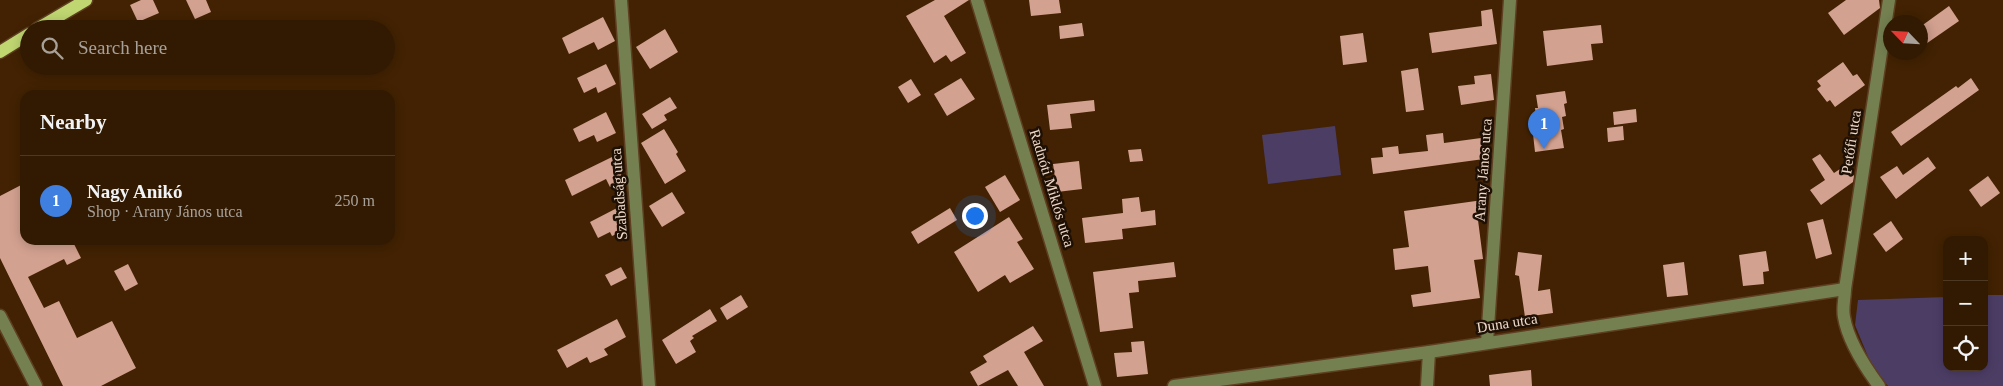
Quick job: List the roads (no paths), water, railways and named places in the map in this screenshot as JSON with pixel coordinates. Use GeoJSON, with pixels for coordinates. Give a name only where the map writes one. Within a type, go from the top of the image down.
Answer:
{"type":"FeatureCollection","features":[{"type":"Feature","properties":{"kind":"main road"},"geometry":{"type":"LineString","coordinates":[[52,20],[86,0]]}},
{"type":"Feature","properties":{"kind":"main road"},"geometry":{"type":"LineString","coordinates":[[0,52],[20,40]]}},
{"type":"Feature","properties":{"kind":"street","name":"Szabadság utca"},"geometry":{"type":"LineString","coordinates":[[621,0],[649,386]]}},
{"type":"Feature","properties":{"kind":"street","name":"Radnóti Miklós utca"},"geometry":{"type":"LineString","coordinates":[[977,0],[1095,386]]}},
{"type":"Feature","properties":{"kind":"street","name":"Arany János utca"},"geometry":{"type":"LineString","coordinates":[[1487,342],[1510,0]]}},
{"type":"Feature","properties":{"kind":"street","name":"Petőfi utca"},"geometry":{"type":"LineString","coordinates":[[1879,386],[1867,370],[1851,337],[1844,316],[1845,290],[1889,0]]}},
{"type":"Feature","properties":{"kind":"street","name":"Duna utca"},"geometry":{"type":"LineString","coordinates":[[1174,386],[1429,352],[1845,290]]}},
{"type":"Feature","properties":{"kind":"street"},"geometry":{"type":"LineString","coordinates":[[0,316],[36,386]]}},
{"type":"Feature","properties":{"kind":"street"},"geometry":{"type":"LineString","coordinates":[[1427,386],[1429,352]]}},
{"type":"Feature","properties":{"kind":"place","name":"Nagy Anikó"},"geometry":{"type":"Point","coordinates":[1544,149]}}]}
